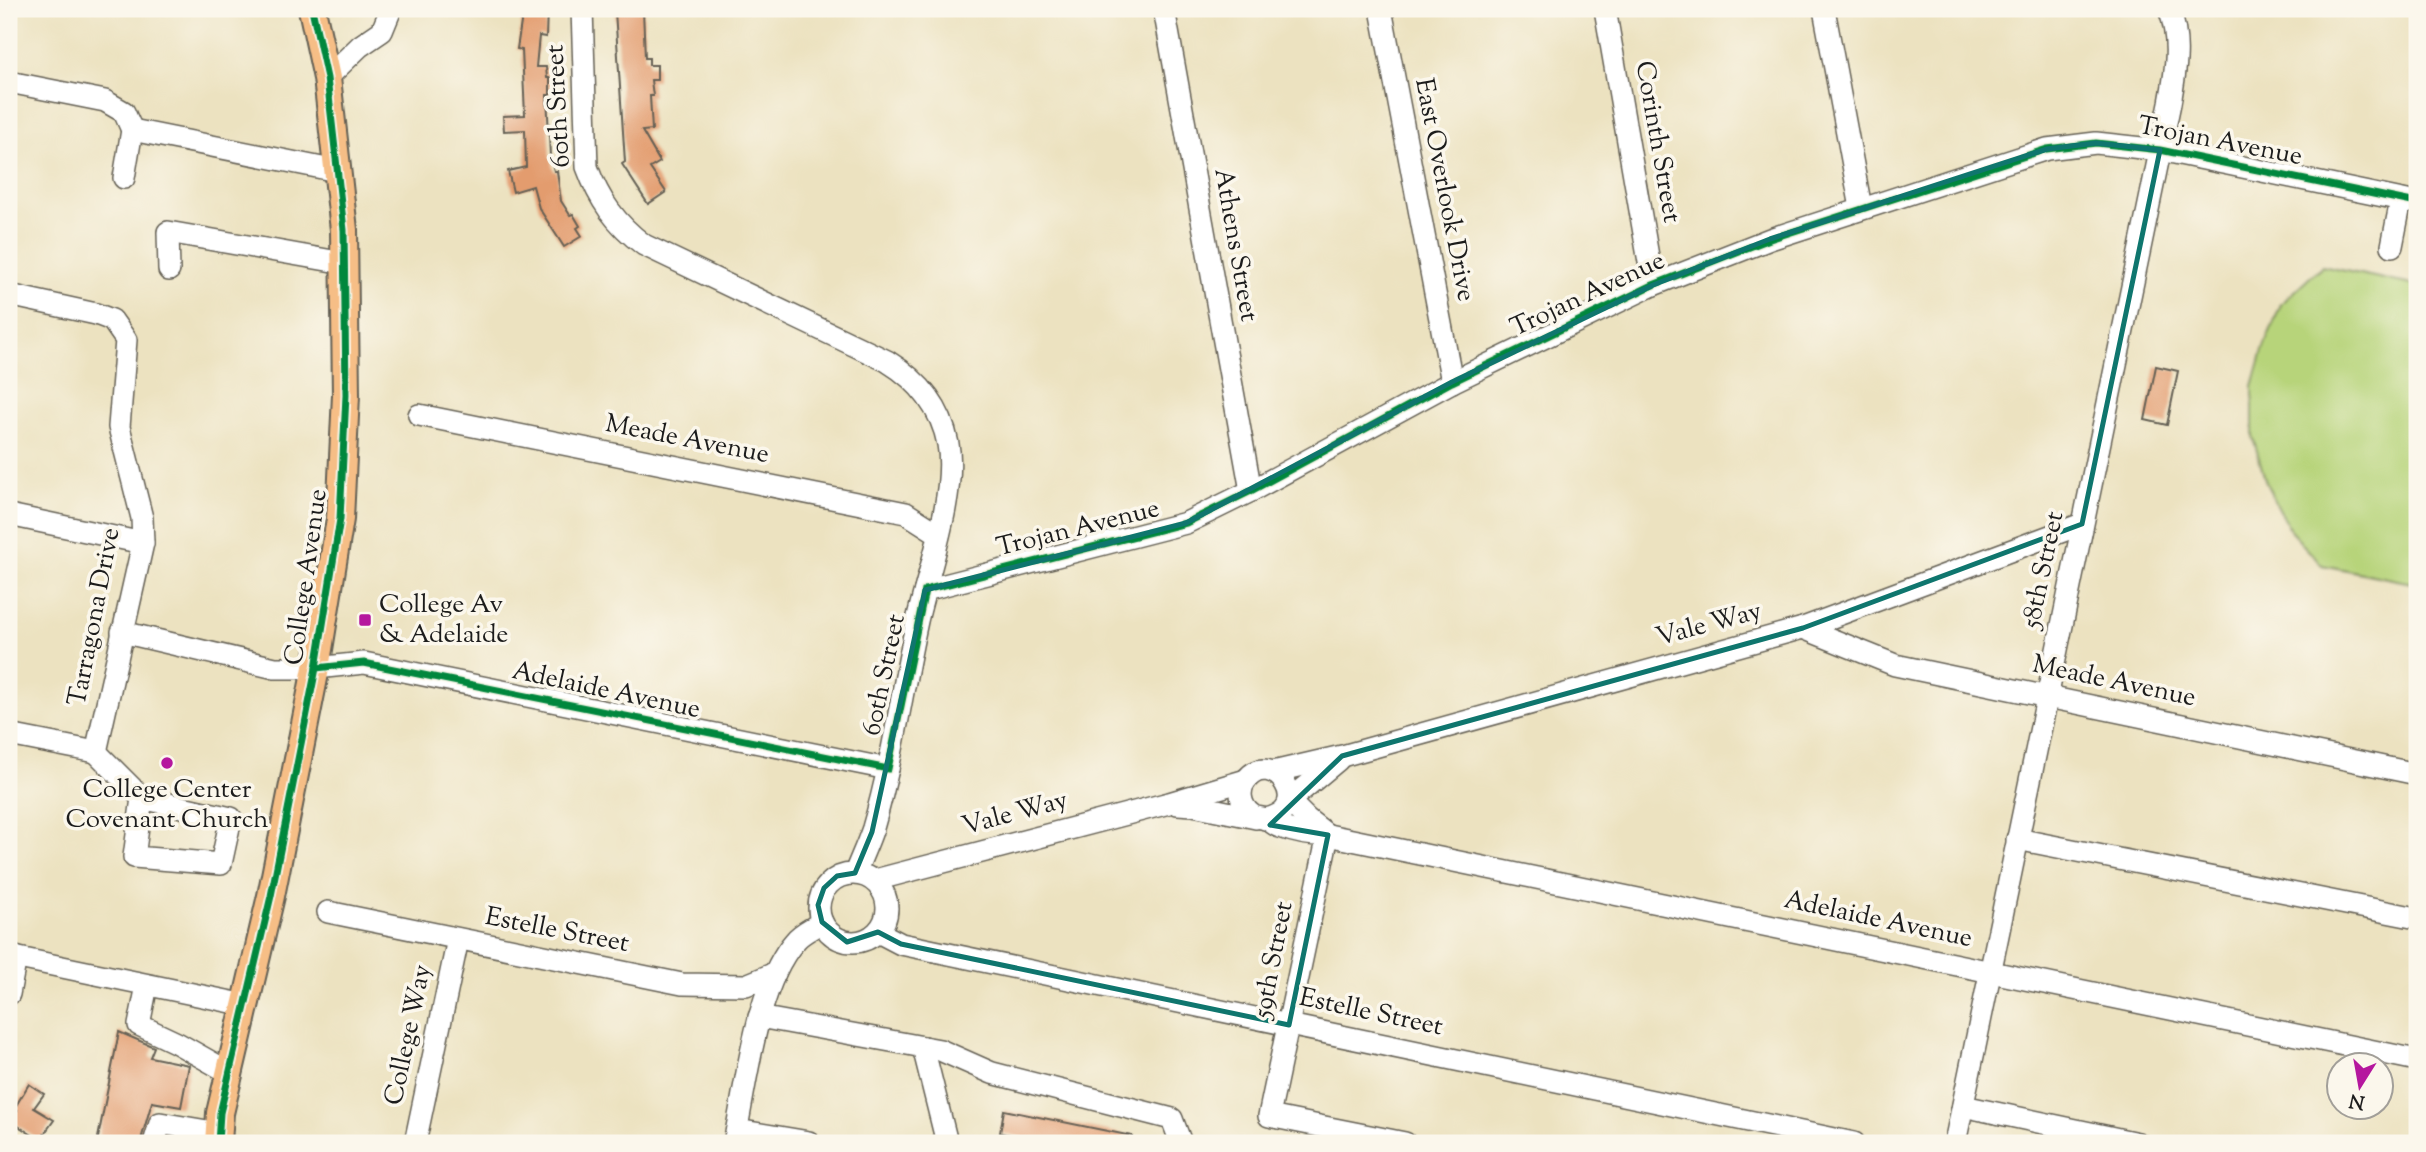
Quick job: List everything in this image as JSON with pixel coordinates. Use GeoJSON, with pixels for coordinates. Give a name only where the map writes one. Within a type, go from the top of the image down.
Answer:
{"type":"FeatureCollection","features":[{"type":"Feature","properties":{"kind":"main road","name":"College Avenue"},"geometry":{"type":"LineString","coordinates":[[218,1138],[220,1113],[271,896],[316,668],[340,519],[346,395],[344,230],[327,78],[312,9]]}},
{"type":"Feature","properties":{"kind":"street"},"geometry":{"type":"LineString","coordinates":[[327,78],[360,46],[382,31],[391,9]]}},
{"type":"Feature","properties":{"kind":"street","name":"60th Street"},"geometry":{"type":"LineString","coordinates":[[582,9],[587,167],[602,202],[621,226],[645,245],[887,361],[916,382],[936,411],[948,444],[950,475],[939,534],[872,832],[865,876]]}},
{"type":"Feature","properties":{"kind":"street","name":"Athens Street"},"geometry":{"type":"LineString","coordinates":[[1164,9],[1251,491]]}},
{"type":"Feature","properties":{"kind":"street","name":"East Overlook Drive"},"geometry":{"type":"LineString","coordinates":[[1381,9],[1452,382]]}},
{"type":"Feature","properties":{"kind":"street","name":"Corinth Street"},"geometry":{"type":"LineString","coordinates":[[1605,9],[1653,285]]}},
{"type":"Feature","properties":{"kind":"street"},"geometry":{"type":"LineString","coordinates":[[1824,9],[1861,208]]}},
{"type":"Feature","properties":{"kind":"street","name":"58th Street"},"geometry":{"type":"LineString","coordinates":[[1955,1143],[2177,65],[2176,27],[2169,9]]}},
{"type":"Feature","properties":{"kind":"street"},"geometry":{"type":"LineString","coordinates":[[9,82],[105,101],[124,113],[132,130],[124,178]]}},
{"type":"Feature","properties":{"kind":"street"},"geometry":{"type":"LineString","coordinates":[[132,130],[337,172]]}},
{"type":"Feature","properties":{"kind":"street","name":"Trojan Avenue"},"geometry":{"type":"LineString","coordinates":[[925,590],[1186,523],[1251,491],[1452,382],[1653,285],[1770,239],[2047,149],[2096,143],[2160,150],[2409,201]]}},
{"type":"Feature","properties":{"kind":"street"},"geometry":{"type":"LineString","coordinates":[[2392,246],[2409,201]]}},
{"type":"Feature","properties":{"kind":"street"},"geometry":{"type":"LineString","coordinates":[[169,270],[168,232],[344,263]]}},
{"type":"Feature","properties":{"kind":"street","name":"Tarragona Drive"},"geometry":{"type":"LineString","coordinates":[[9,295],[112,320],[126,340],[119,427],[142,518],[143,543],[96,752]]}},
{"type":"Feature","properties":{"kind":"street","name":"Meade Avenue"},"geometry":{"type":"LineString","coordinates":[[419,415],[906,513],[939,534]]}},
{"type":"Feature","properties":{"kind":"street"},"geometry":{"type":"LineString","coordinates":[[9,515],[143,543]]}},
{"type":"Feature","properties":{"kind":"street","name":"Vale Way"},"geometry":{"type":"LineString","coordinates":[[865,876],[1169,803],[1247,780],[1259,772],[1273,772],[1342,756],[1803,628],[2082,524]]}},
{"type":"Feature","properties":{"kind":"street","name":"Meade Avenue"},"geometry":{"type":"LineString","coordinates":[[1803,628],[1895,665],[2417,774]]}},
{"type":"Feature","properties":{"kind":"street","name":"Adelaide Avenue"},"geometry":{"type":"LineString","coordinates":[[122,632],[275,668],[316,668],[364,663],[888,769]]}},
{"type":"Feature","properties":{"kind":"street"},"geometry":{"type":"LineString","coordinates":[[9,735],[96,752],[142,798],[232,818],[221,864],[134,857],[142,798]]}},
{"type":"Feature","properties":{"kind":"street","name":"Vale Way"},"geometry":{"type":"LineString","coordinates":[[1169,803],[1262,819],[1280,814],[1289,802],[1342,756]]}},
{"type":"Feature","properties":{"kind":"street"},"geometry":{"type":"LineString","coordinates":[[1273,772],[1285,781],[1290,794],[1289,802]]}},
{"type":"Feature","properties":{"kind":"street"},"geometry":{"type":"LineString","coordinates":[[1247,780],[1242,787],[1242,802],[1251,815],[1262,819]]}},
{"type":"Feature","properties":{"kind":"street","name":"Adelaide Avenue"},"geometry":{"type":"LineString","coordinates":[[1289,802],[1307,820],[1328,835]]}},
{"type":"Feature","properties":{"kind":"street","name":"Adelaide Avenue"},"geometry":{"type":"LineString","coordinates":[[1262,819],[1278,827],[1317,836],[1328,835],[2417,1060]]}},
{"type":"Feature","properties":{"kind":"street","name":"59th Street"},"geometry":{"type":"LineString","coordinates":[[1328,835],[1269,1116],[1405,1143]]}},
{"type":"Feature","properties":{"kind":"street"},"geometry":{"type":"LineString","coordinates":[[2017,839],[2417,918]]}},
{"type":"Feature","properties":{"kind":"street"},"geometry":{"type":"LineString","coordinates":[[837,876],[865,876],[886,896],[887,915],[878,932],[863,941],[847,942],[832,935],[822,922],[818,905],[824,888],[837,876]]}},
{"type":"Feature","properties":{"kind":"street","name":"Estelle Street"},"geometry":{"type":"LineString","coordinates":[[328,912],[682,984],[746,985],[775,973]]}},
{"type":"Feature","properties":{"kind":"street"},"geometry":{"type":"LineString","coordinates":[[809,1142],[735,1137],[762,1004],[775,973],[795,940],[822,922]]}},
{"type":"Feature","properties":{"kind":"street","name":"Estelle Street"},"geometry":{"type":"LineString","coordinates":[[878,932],[901,944],[1854,1143]]}},
{"type":"Feature","properties":{"kind":"street","name":"College Way"},"geometry":{"type":"LineString","coordinates":[[415,1143],[458,939]]}},
{"type":"Feature","properties":{"kind":"street"},"geometry":{"type":"LineString","coordinates":[[9,994],[12,957],[246,1005]]}},
{"type":"Feature","properties":{"kind":"street"},"geometry":{"type":"LineString","coordinates":[[147,985],[139,1025],[230,1073]]}},
{"type":"Feature","properties":{"kind":"street"},"geometry":{"type":"LineString","coordinates":[[760,1017],[940,1050],[992,1073],[1172,1119],[1181,1143]]}},
{"type":"Feature","properties":{"kind":"street"},"geometry":{"type":"LineString","coordinates":[[923,1047],[947,1143]]}},
{"type":"Feature","properties":{"kind":"street"},"geometry":{"type":"LineString","coordinates":[[1963,1105],[2138,1143]]}},
{"type":"Feature","properties":{"kind":"street"},"geometry":{"type":"LineString","coordinates":[[154,1143],[160,1123],[218,1138]]}},
{"type":"Feature","properties":{"kind":"highlighted area"},"geometry":{"type":"Polygon","coordinates":[[[2096,143],[2160,150],[2082,524],[1803,628],[1342,756],[1270,825],[1328,835],[1289,1025],[901,944],[878,932],[847,942],[822,922],[818,905],[824,888],[837,876],[855,873],[872,832],[925,590],[1186,523],[1452,382],[1653,285],[1770,239],[2047,149],[2096,143]]]}},
{"type":"Feature","properties":{"kind":"green space"},"geometry":{"type":"Polygon","coordinates":[[[2322,266],[2417,286],[2417,584],[2322,565],[2291,532],[2266,483],[2253,437],[2253,386],[2264,347],[2281,304],[2322,266]]]}},
{"type":"Feature","properties":{"kind":"building"},"geometry":{"type":"Polygon","coordinates":[[[523,9],[547,9],[546,37],[539,36],[536,67],[546,67],[547,78],[550,78],[550,95],[547,95],[550,156],[554,171],[557,171],[561,201],[570,215],[573,214],[582,236],[564,247],[539,208],[533,186],[513,192],[508,171],[526,167],[525,130],[504,131],[503,116],[525,115],[522,50],[517,49],[523,9]]]}},
{"type":"Feature","properties":{"kind":"building"},"geometry":{"type":"Polygon","coordinates":[[[643,10],[645,58],[649,58],[649,65],[657,65],[657,80],[651,80],[652,130],[642,131],[660,162],[650,168],[666,192],[648,204],[622,164],[625,162],[615,11],[643,10]]]}},
{"type":"Feature","properties":{"kind":"building"},"geometry":{"type":"Polygon","coordinates":[[[2156,366],[2178,371],[2167,425],[2145,420],[2156,366]]]}},
{"type":"Feature","properties":{"kind":"building"},"geometry":{"type":"Polygon","coordinates":[[[119,1032],[154,1047],[150,1057],[189,1065],[181,1107],[152,1102],[140,1143],[97,1143],[119,1032]]]}},
{"type":"Feature","properties":{"kind":"building"},"geometry":{"type":"Polygon","coordinates":[[[29,1084],[44,1094],[34,1108],[54,1120],[40,1140],[9,1120],[17,1111],[14,1109],[29,1084]]]}},
{"type":"Feature","properties":{"kind":"building"},"geometry":{"type":"Polygon","coordinates":[[[1004,1110],[1132,1136],[1131,1143],[1021,1143],[1022,1137],[1000,1133],[1004,1110]]]}},
{"type":"Feature","properties":{"kind":"cycle path"},"geometry":{"type":"LineString","coordinates":[[218,1143],[220,1113],[271,896],[316,668],[340,519],[346,395],[344,230],[327,78],[312,9]]}},
{"type":"Feature","properties":{"kind":"cycle path"},"geometry":{"type":"LineString","coordinates":[[316,668],[364,663],[888,769],[925,590],[1186,523],[1251,491],[1452,382],[1653,285],[1770,239],[2047,149],[2096,143],[2160,150],[2417,203]]}},
{"type":"Feature","properties":{"kind":"place","name":"College Av & Adelaide"},"geometry":{"type":"Point","coordinates":[365,620]}},
{"type":"Feature","properties":{"kind":"place","name":"College Center Covenant Church"},"geometry":{"type":"Point","coordinates":[167,763]}}]}
